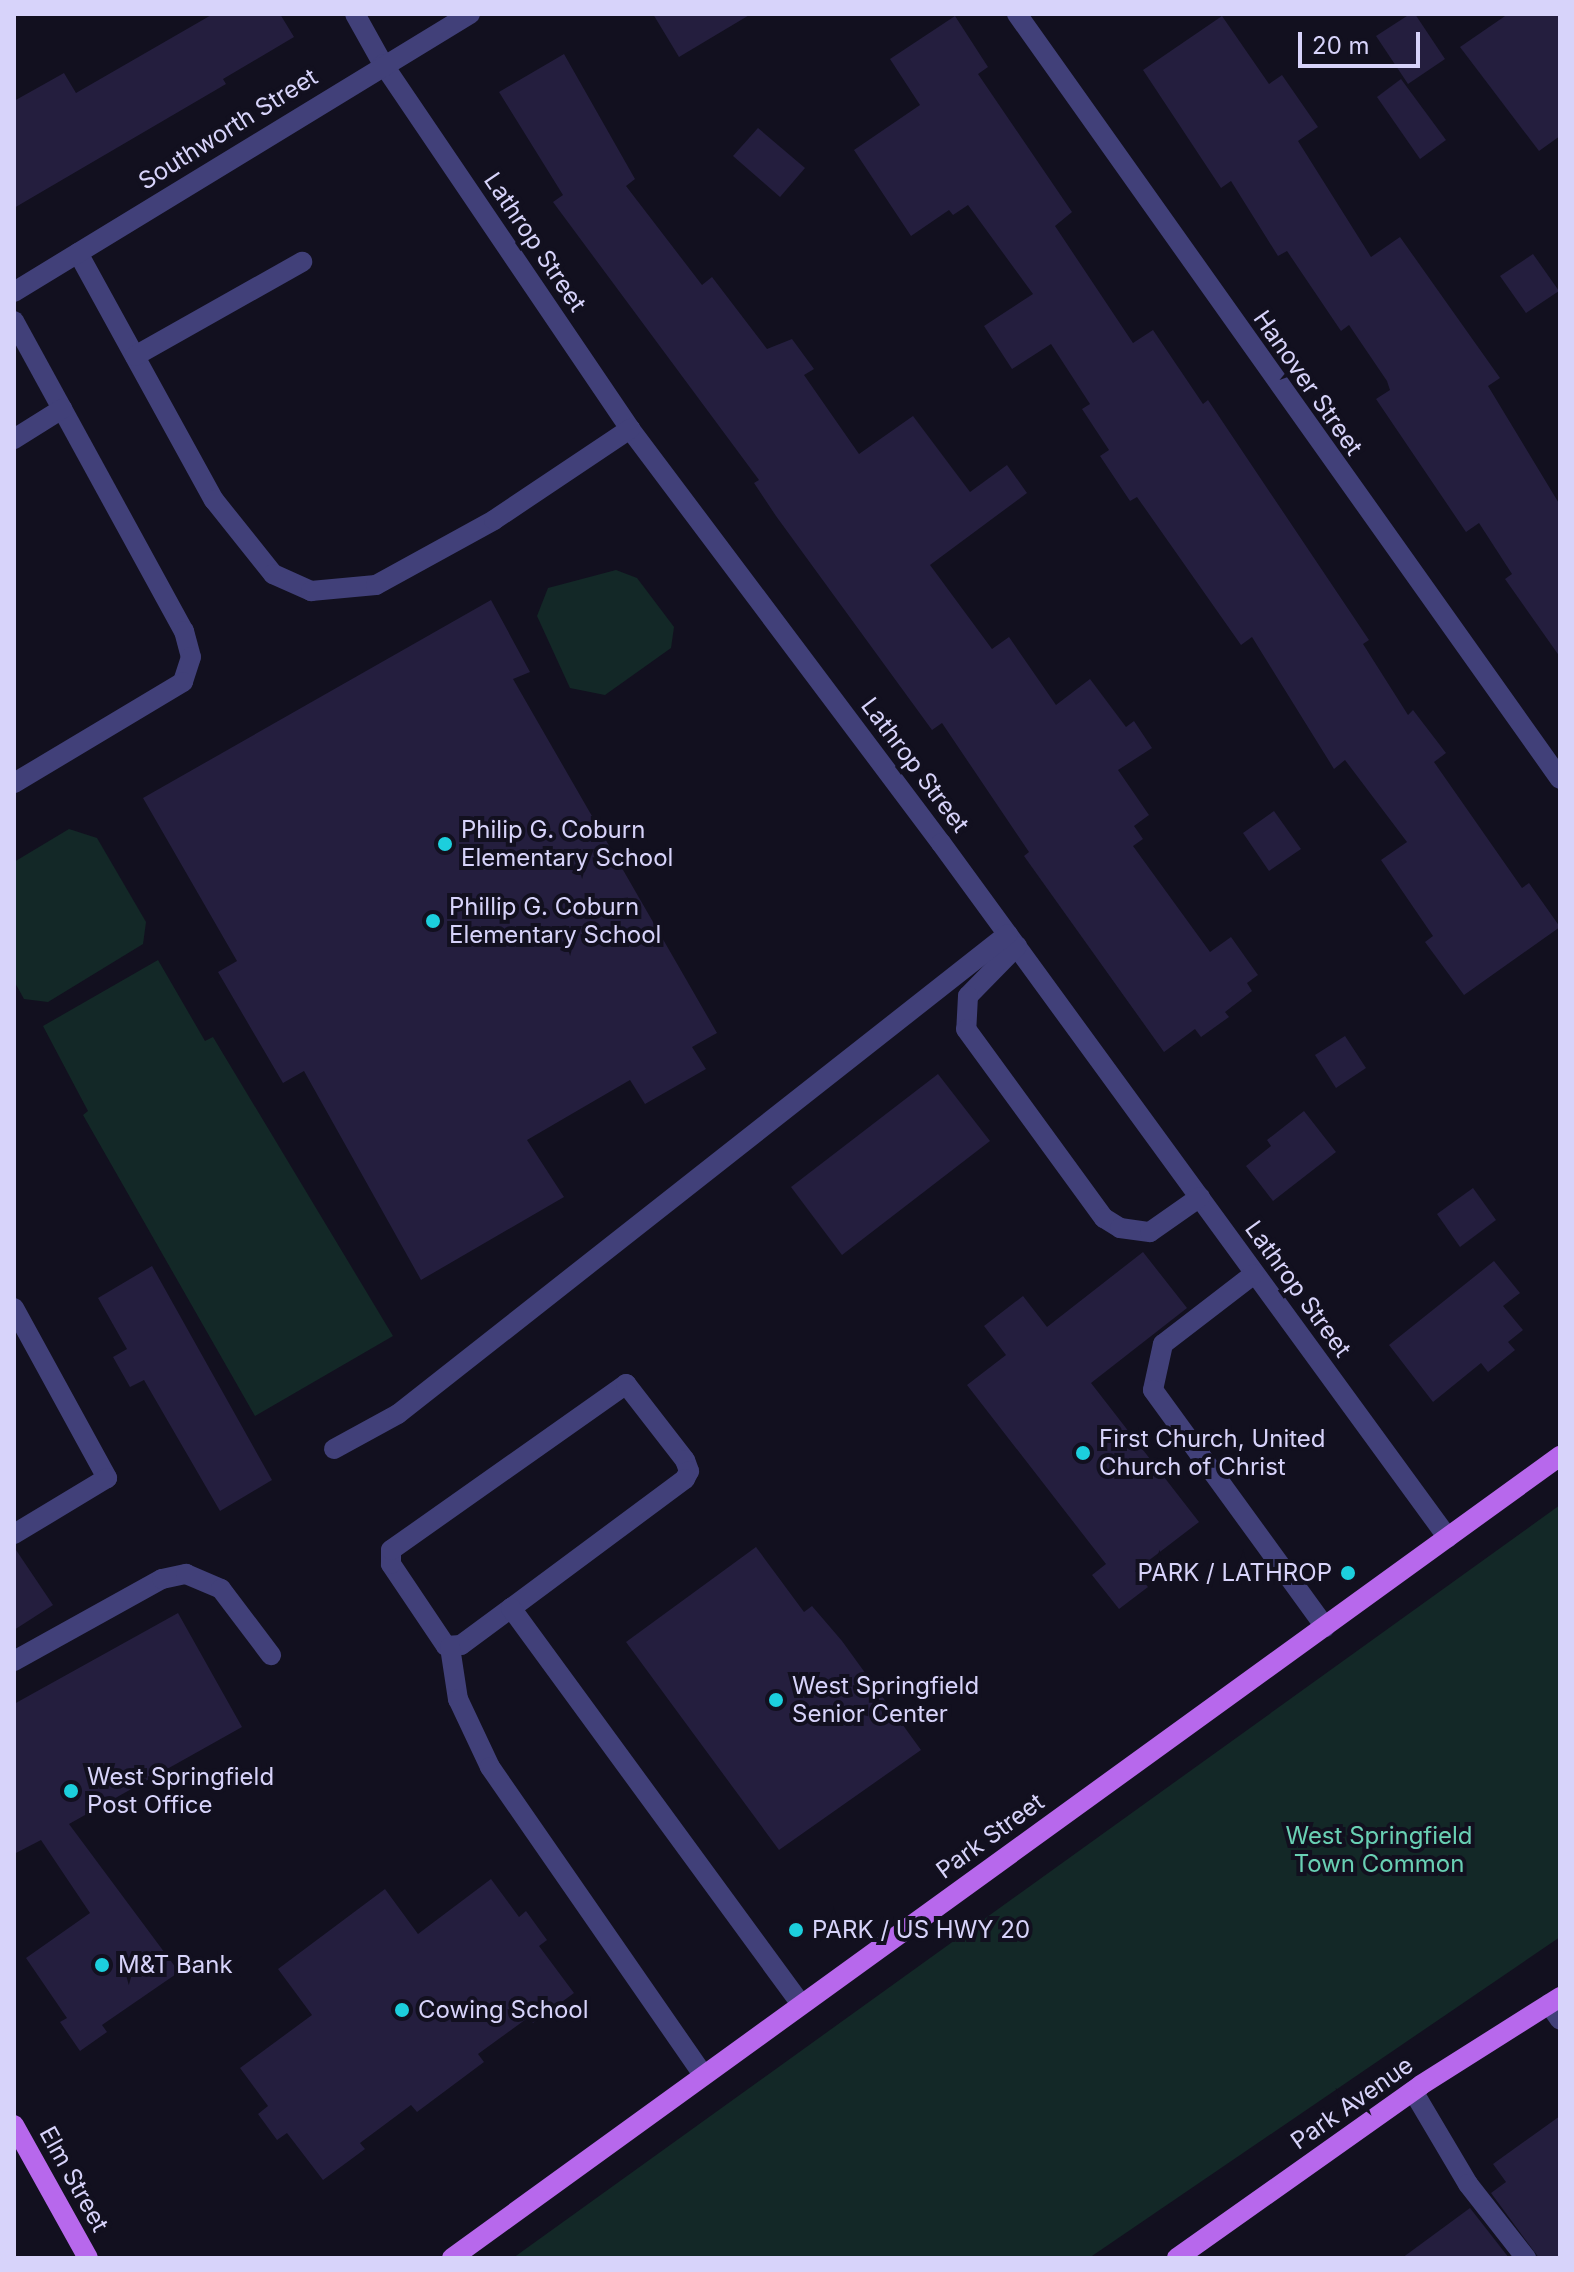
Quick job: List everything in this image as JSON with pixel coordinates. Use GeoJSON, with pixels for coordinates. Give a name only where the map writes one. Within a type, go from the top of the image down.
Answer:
{"type":"FeatureCollection","features":[{"type":"Feature","properties":{"kind":"main road","name":"Park Street"},"geometry":{"type":"LineString","coordinates":[[452,2258],[1560,1456]]}},
{"type":"Feature","properties":{"kind":"main road","name":"Park Avenue"},"geometry":{"type":"LineString","coordinates":[[1177,2258],[1413,2091],[1556,2007]]}},
{"type":"Feature","properties":{"kind":"main road","name":"Elm Street"},"geometry":{"type":"LineString","coordinates":[[14,2125],[88,2258]]}},
{"type":"Feature","properties":{"kind":"street","name":"Lathrop Street"},"geometry":{"type":"LineString","coordinates":[[355,14],[383,64],[630,429],[1012,940],[1448,1538]]}},
{"type":"Feature","properties":{"kind":"street","name":"Southworth Street"},"geometry":{"type":"LineString","coordinates":[[14,292],[383,64],[470,14]]}},
{"type":"Feature","properties":{"kind":"street","name":"Hanover Street"},"geometry":{"type":"LineString","coordinates":[[1017,14],[1560,779]]}},
{"type":"Feature","properties":{"kind":"street"},"geometry":{"type":"LineString","coordinates":[[78,253],[214,500],[273,574],[311,591],[376,585],[494,520],[630,429]]}},
{"type":"Feature","properties":{"kind":"street"},"geometry":{"type":"LineString","coordinates":[[135,356],[302,262]]}},
{"type":"Feature","properties":{"kind":"street"},"geometry":{"type":"LineString","coordinates":[[14,321],[184,631],[191,657],[183,682],[14,783]]}},
{"type":"Feature","properties":{"kind":"street"},"geometry":{"type":"LineString","coordinates":[[14,439],[62,409]]}},
{"type":"Feature","properties":{"kind":"street"},"geometry":{"type":"LineString","coordinates":[[1012,940],[968,996],[966,1029],[1104,1218],[1120,1228],[1150,1232],[1200,1197]]}},
{"type":"Feature","properties":{"kind":"street"},"geometry":{"type":"LineString","coordinates":[[334,1449],[398,1414],[1012,940]]}},
{"type":"Feature","properties":{"kind":"street"},"geometry":{"type":"LineString","coordinates":[[1254,1274],[1163,1344],[1153,1390],[1325,1627]]}},
{"type":"Feature","properties":{"kind":"street"},"geometry":{"type":"LineString","coordinates":[[14,1308],[107,1478],[14,1534]]}},
{"type":"Feature","properties":{"kind":"street"},"geometry":{"type":"LineString","coordinates":[[450,1647],[461,1645],[685,1479],[689,1471],[685,1460],[626,1384],[391,1550],[391,1564],[450,1647],[458,1699],[490,1767],[703,2075]]}},
{"type":"Feature","properties":{"kind":"street"},"geometry":{"type":"LineString","coordinates":[[14,1661],[162,1579],[186,1574],[221,1589],[271,1655]]}},
{"type":"Feature","properties":{"kind":"street"},"geometry":{"type":"LineString","coordinates":[[511,1608],[801,2004]]}},
{"type":"Feature","properties":{"kind":"street"},"geometry":{"type":"LineString","coordinates":[[1413,2091],[1468,2184],[1526,2258]]}},
{"type":"Feature","properties":{"kind":"green space"},"geometry":{"type":"Polygon","coordinates":[[[616,570],[637,578],[674,627],[671,648],[605,695],[570,688],[537,616],[548,588],[616,570]]]}},
{"type":"Feature","properties":{"kind":"green space"},"geometry":{"type":"Polygon","coordinates":[[[69,829],[97,838],[146,922],[143,944],[48,1002],[24,999],[14,981],[14,862],[69,829]]]}},
{"type":"Feature","properties":{"kind":"green space"},"geometry":{"type":"Polygon","coordinates":[[[158,960],[205,1041],[213,1037],[393,1336],[255,1416],[83,1115],[88,1111],[43,1026],[158,960]]]}},
{"type":"Feature","properties":{"kind":"green space","name":"West Springfield Town Common"},"geometry":{"type":"Polygon","coordinates":[[[1560,1505],[1560,1937],[1089,2258],[513,2258],[1560,1505]]]}},
{"type":"Feature","properties":{"kind":"building"},"geometry":{"type":"Polygon","coordinates":[[[213,14],[280,14],[294,37],[223,79],[226,84],[14,208],[14,101],[64,73],[76,93],[213,14]]]}},
{"type":"Feature","properties":{"kind":"building"},"geometry":{"type":"Polygon","coordinates":[[[653,14],[751,14],[679,57],[653,14]]]}},
{"type":"Feature","properties":{"kind":"building"},"geometry":{"type":"Polygon","coordinates":[[[1410,14],[1415,14],[1445,59],[1408,84],[1376,36],[1410,14]]]}},
{"type":"Feature","properties":{"kind":"building"},"geometry":{"type":"Polygon","coordinates":[[[1508,14],[1560,14],[1560,136],[1539,151],[1460,47],[1508,14]]]}},
{"type":"Feature","properties":{"kind":"building"},"geometry":{"type":"Polygon","coordinates":[[[955,16],[988,67],[978,74],[1072,212],[1055,226],[1133,343],[1153,330],[1203,404],[1208,400],[1369,640],[1363,644],[1408,715],[1413,710],[1446,753],[1434,762],[1522,888],[1529,883],[1560,927],[1464,995],[1425,942],[1433,936],[1381,860],[1407,842],[1345,760],[1334,769],[1252,637],[1241,645],[1137,497],[1130,501],[1100,456],[1109,450],[1082,409],[1090,404],[1051,344],[1012,369],[984,326],[1033,294],[968,205],[953,215],[949,210],[911,236],[854,150],[920,105],[890,59],[955,16]]]}},
{"type":"Feature","properties":{"kind":"building"},"geometry":{"type":"Polygon","coordinates":[[[1222,16],[1269,84],[1282,75],[1318,127],[1298,141],[1371,257],[1400,237],[1500,378],[1488,386],[1560,505],[1560,657],[1505,579],[1512,574],[1479,523],[1466,532],[1376,399],[1390,390],[1387,381],[1349,325],[1341,331],[1287,251],[1278,256],[1231,181],[1221,188],[1143,70],[1222,16]]]}},
{"type":"Feature","properties":{"kind":"building"},"geometry":{"type":"Polygon","coordinates":[[[564,54],[635,179],[626,186],[702,285],[712,277],[767,349],[792,339],[814,369],[804,375],[859,454],[913,416],[970,492],[1007,465],[1027,493],[930,565],[992,649],[1009,637],[1056,705],[1090,679],[1126,727],[1134,721],[1152,748],[1118,770],[1149,815],[1134,826],[1143,839],[1133,846],[1210,952],[1231,937],[1258,975],[1247,983],[1252,991],[1225,1012],[1229,1017],[1201,1037],[1195,1029],[1164,1052],[1024,856],[1029,852],[942,723],[932,730],[776,516],[754,483],[759,480],[553,202],[563,195],[499,92],[564,54]]]}},
{"type":"Feature","properties":{"kind":"building"},"geometry":{"type":"Polygon","coordinates":[[[1401,79],[1446,140],[1420,159],[1377,97],[1401,79]]]}},
{"type":"Feature","properties":{"kind":"building"},"geometry":{"type":"Polygon","coordinates":[[[758,128],[805,168],[780,197],[733,156],[758,128]]]}},
{"type":"Feature","properties":{"kind":"building"},"geometry":{"type":"Polygon","coordinates":[[[1533,254],[1559,291],[1526,313],[1500,276],[1533,254]]]}},
{"type":"Feature","properties":{"kind":"building","name":"Phillip G. Coburn Elementary School"},"geometry":{"type":"Polygon","coordinates":[[[491,600],[530,672],[513,679],[717,1033],[692,1047],[706,1069],[645,1104],[630,1080],[527,1140],[564,1197],[421,1280],[304,1071],[283,1083],[218,972],[237,961],[143,798],[491,600]]]}},
{"type":"Feature","properties":{"kind":"building"},"geometry":{"type":"Polygon","coordinates":[[[1274,811],[1301,849],[1269,871],[1243,833],[1274,811]]]}},
{"type":"Feature","properties":{"kind":"building"},"geometry":{"type":"Polygon","coordinates":[[[1345,1036],[1366,1068],[1336,1088],[1315,1055],[1345,1036]]]}},
{"type":"Feature","properties":{"kind":"building"},"geometry":{"type":"Polygon","coordinates":[[[938,1074],[990,1141],[842,1255],[791,1187],[938,1074]]]}},
{"type":"Feature","properties":{"kind":"building"},"geometry":{"type":"Polygon","coordinates":[[[1304,1111],[1336,1152],[1273,1201],[1246,1166],[1271,1146],[1267,1140],[1304,1111]]]}},
{"type":"Feature","properties":{"kind":"building"},"geometry":{"type":"Polygon","coordinates":[[[1473,1188],[1496,1220],[1460,1247],[1437,1214],[1473,1188]]]}},
{"type":"Feature","properties":{"kind":"building","name":"First Church, United Church of Christ"},"geometry":{"type":"Polygon","coordinates":[[[1143,1252],[1187,1308],[1091,1383],[1199,1522],[1135,1571],[1148,1587],[1119,1609],[1092,1575],[1106,1564],[967,1385],[1006,1355],[984,1326],[1023,1296],[1047,1327],[1143,1252]]]}},
{"type":"Feature","properties":{"kind":"building"},"geometry":{"type":"Polygon","coordinates":[[[1494,1261],[1520,1293],[1503,1306],[1523,1330],[1508,1342],[1515,1350],[1488,1372],[1481,1363],[1433,1402],[1389,1345],[1494,1261]]]}},
{"type":"Feature","properties":{"kind":"building"},"geometry":{"type":"Polygon","coordinates":[[[152,1266],[272,1480],[220,1511],[144,1380],[130,1387],[113,1357],[127,1349],[98,1298],[152,1266]]]}},
{"type":"Feature","properties":{"kind":"building"},"geometry":{"type":"Polygon","coordinates":[[[14,1547],[53,1605],[14,1630],[14,1547]]]}},
{"type":"Feature","properties":{"kind":"building","name":"West Springfield Senior Center"},"geometry":{"type":"Polygon","coordinates":[[[756,1547],[804,1612],[812,1606],[842,1641],[921,1750],[779,1850],[626,1642],[756,1547]]]}},
{"type":"Feature","properties":{"kind":"building","name":"West Springfield Post Office"},"geometry":{"type":"Polygon","coordinates":[[[178,1613],[242,1727],[69,1824],[179,1972],[102,2025],[107,2032],[80,2051],[60,2022],[67,2018],[26,1958],[90,1913],[41,1840],[14,1854],[14,1704],[178,1613]]]}},
{"type":"Feature","properties":{"kind":"building"},"geometry":{"type":"Polygon","coordinates":[[[491,1879],[519,1917],[526,1911],[547,1940],[539,1946],[574,1993],[533,2023],[529,2017],[478,2054],[484,2062],[417,2112],[411,2105],[360,2143],[365,2149],[323,2180],[287,2133],[277,2140],[258,2114],[268,2106],[240,2068],[312,2015],[278,1969],[385,1889],[418,1934],[491,1879]]]}},
{"type":"Feature","properties":{"kind":"building"},"geometry":{"type":"Polygon","coordinates":[[[1560,2116],[1560,2258],[1539,2258],[1491,2193],[1506,2182],[1493,2164],[1560,2116]]]}},
{"type":"Feature","properties":{"kind":"building"},"geometry":{"type":"Polygon","coordinates":[[[1470,2208],[1509,2258],[1402,2258],[1470,2208]]]}},
{"type":"Feature","properties":{"kind":"place","name":"Philip G. Coburn Elementary School"},"geometry":{"type":"Point","coordinates":[445,844]}},
{"type":"Feature","properties":{"kind":"place","name":"Phillip G. Coburn Elementary School"},"geometry":{"type":"Point","coordinates":[433,921]}},
{"type":"Feature","properties":{"kind":"place","name":"First Church, United Church of Christ"},"geometry":{"type":"Point","coordinates":[1083,1453]}},
{"type":"Feature","properties":{"kind":"place","name":"PARK / LATHROP"},"geometry":{"type":"Point","coordinates":[1348,1573]}},
{"type":"Feature","properties":{"kind":"place","name":"West Springfield Senior Center"},"geometry":{"type":"Point","coordinates":[776,1700]}},
{"type":"Feature","properties":{"kind":"place","name":"West Springfield Post Office"},"geometry":{"type":"Point","coordinates":[71,1791]}},
{"type":"Feature","properties":{"kind":"place","name":"PARK / US HWY 20"},"geometry":{"type":"Point","coordinates":[796,1930]}},
{"type":"Feature","properties":{"kind":"place","name":"M&T Bank"},"geometry":{"type":"Point","coordinates":[102,1965]}},
{"type":"Feature","properties":{"kind":"place","name":"Cowing School"},"geometry":{"type":"Point","coordinates":[402,2010]}}]}
